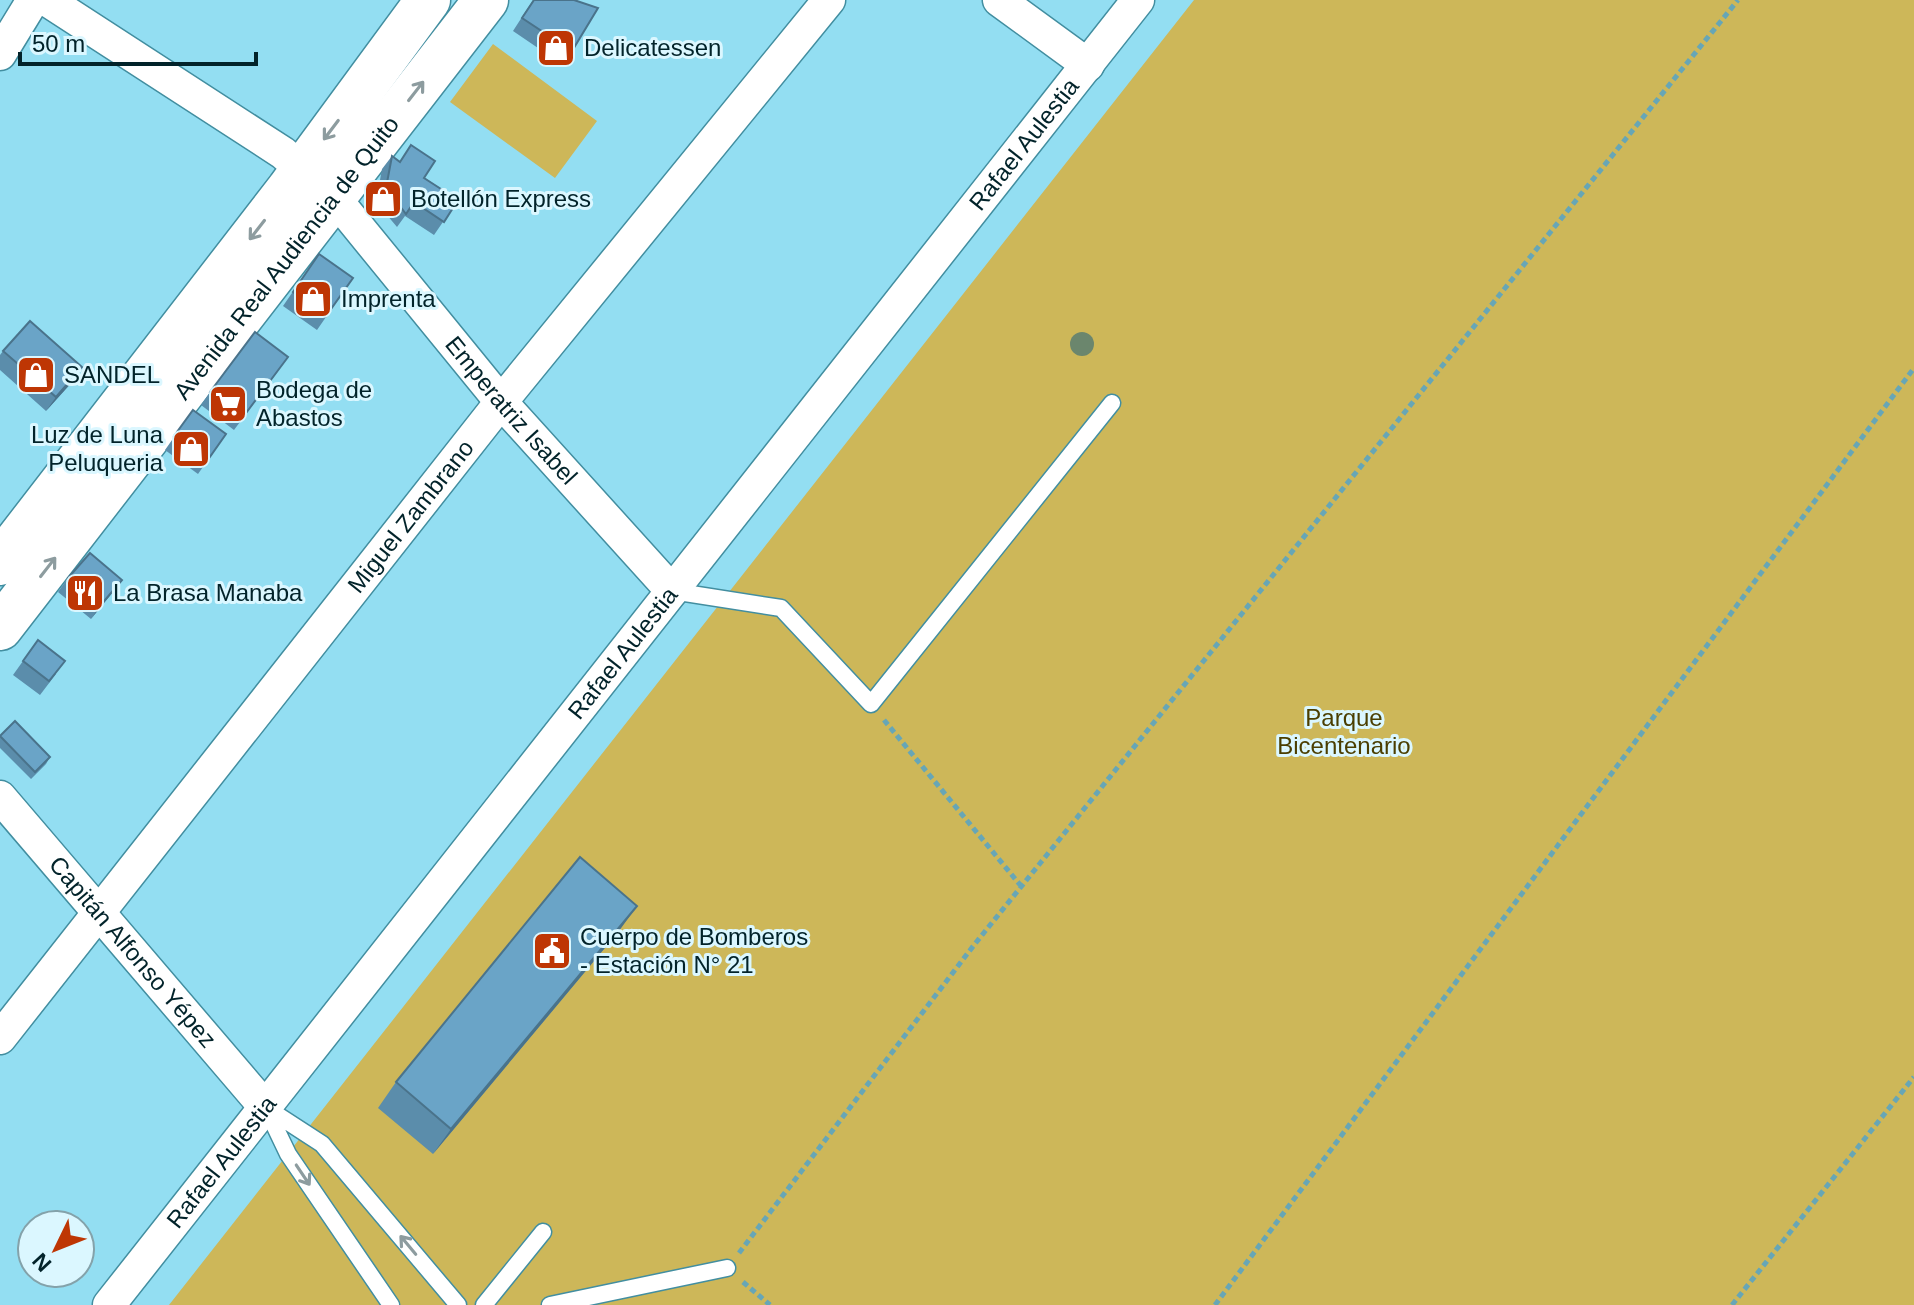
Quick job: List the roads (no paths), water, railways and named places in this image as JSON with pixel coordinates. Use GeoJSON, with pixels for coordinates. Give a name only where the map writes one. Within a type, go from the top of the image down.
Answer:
{"type":"FeatureCollection","features":[{"type":"Feature","properties":{"kind":"street"},"geometry":{"type":"LineString","coordinates":[[0,54],[33,0]]}},
{"type":"Feature","properties":{"kind":"street","name":"Emperatriz Isabel"},"geometry":{"type":"LineString","coordinates":[[47,0],[318,182],[501,402],[672,591]]}},
{"type":"Feature","properties":{"kind":"street","name":"Avenida Real Audiencia de Quito"},"geometry":{"type":"LineString","coordinates":[[0,628],[318,182],[428,0]]}},
{"type":"Feature","properties":{"kind":"street","name":"Avenida Real Audiencia de Quito"},"geometry":{"type":"LineString","coordinates":[[0,563],[318,182],[486,0]]}},
{"type":"Feature","properties":{"kind":"street","name":"Miguel Zambrano"},"geometry":{"type":"LineString","coordinates":[[0,1038],[501,402],[829,0]]}},
{"type":"Feature","properties":{"kind":"street"},"geometry":{"type":"LineString","coordinates":[[999,0],[1088,65]]}},
{"type":"Feature","properties":{"kind":"street","name":"Rafael Aulestia"},"geometry":{"type":"LineString","coordinates":[[109,1305],[1138,0]]}},
{"type":"Feature","properties":{"kind":"street","name":"Capitán Alfonso Yépez"},"geometry":{"type":"LineString","coordinates":[[0,797],[265,1107]]}},
{"type":"Feature","properties":{"kind":"lane"},"geometry":{"type":"LineString","coordinates":[[672,591],[781,608],[871,704],[1112,403]]}},
{"type":"Feature","properties":{"kind":"lane"},"geometry":{"type":"LineString","coordinates":[[265,1107],[288,1154],[391,1305]]}},
{"type":"Feature","properties":{"kind":"lane"},"geometry":{"type":"LineString","coordinates":[[265,1107],[322,1144],[458,1305]]}},
{"type":"Feature","properties":{"kind":"lane"},"geometry":{"type":"LineString","coordinates":[[484,1305],[543,1232]]}},
{"type":"Feature","properties":{"kind":"lane"},"geometry":{"type":"LineString","coordinates":[[550,1305],[727,1268]]}},
{"type":"Feature","properties":{"kind":"place","name":"Delicatessen"},"geometry":{"type":"Point","coordinates":[556,48]}},
{"type":"Feature","properties":{"kind":"place","name":"Botellón Express"},"geometry":{"type":"Point","coordinates":[383,199]}},
{"type":"Feature","properties":{"kind":"place","name":"Imprenta"},"geometry":{"type":"Point","coordinates":[313,299]}},
{"type":"Feature","properties":{"kind":"place","name":"SANDEL"},"geometry":{"type":"Point","coordinates":[36,375]}},
{"type":"Feature","properties":{"kind":"place","name":"Bodega de Abastos"},"geometry":{"type":"Point","coordinates":[228,404]}},
{"type":"Feature","properties":{"kind":"place","name":"Luz de Luna Peluqueria"},"geometry":{"type":"Point","coordinates":[191,449]}},
{"type":"Feature","properties":{"kind":"place","name":"La Brasa Manaba"},"geometry":{"type":"Point","coordinates":[85,593]}},
{"type":"Feature","properties":{"kind":"place","name":"Cuerpo de Bomberos - Estación N° 21"},"geometry":{"type":"Point","coordinates":[552,951]}},
{"type":"Feature","properties":{"kind":"park label","name":"Parque Bicentenario"},"geometry":{"type":"Point","coordinates":[1344,732]}}]}
